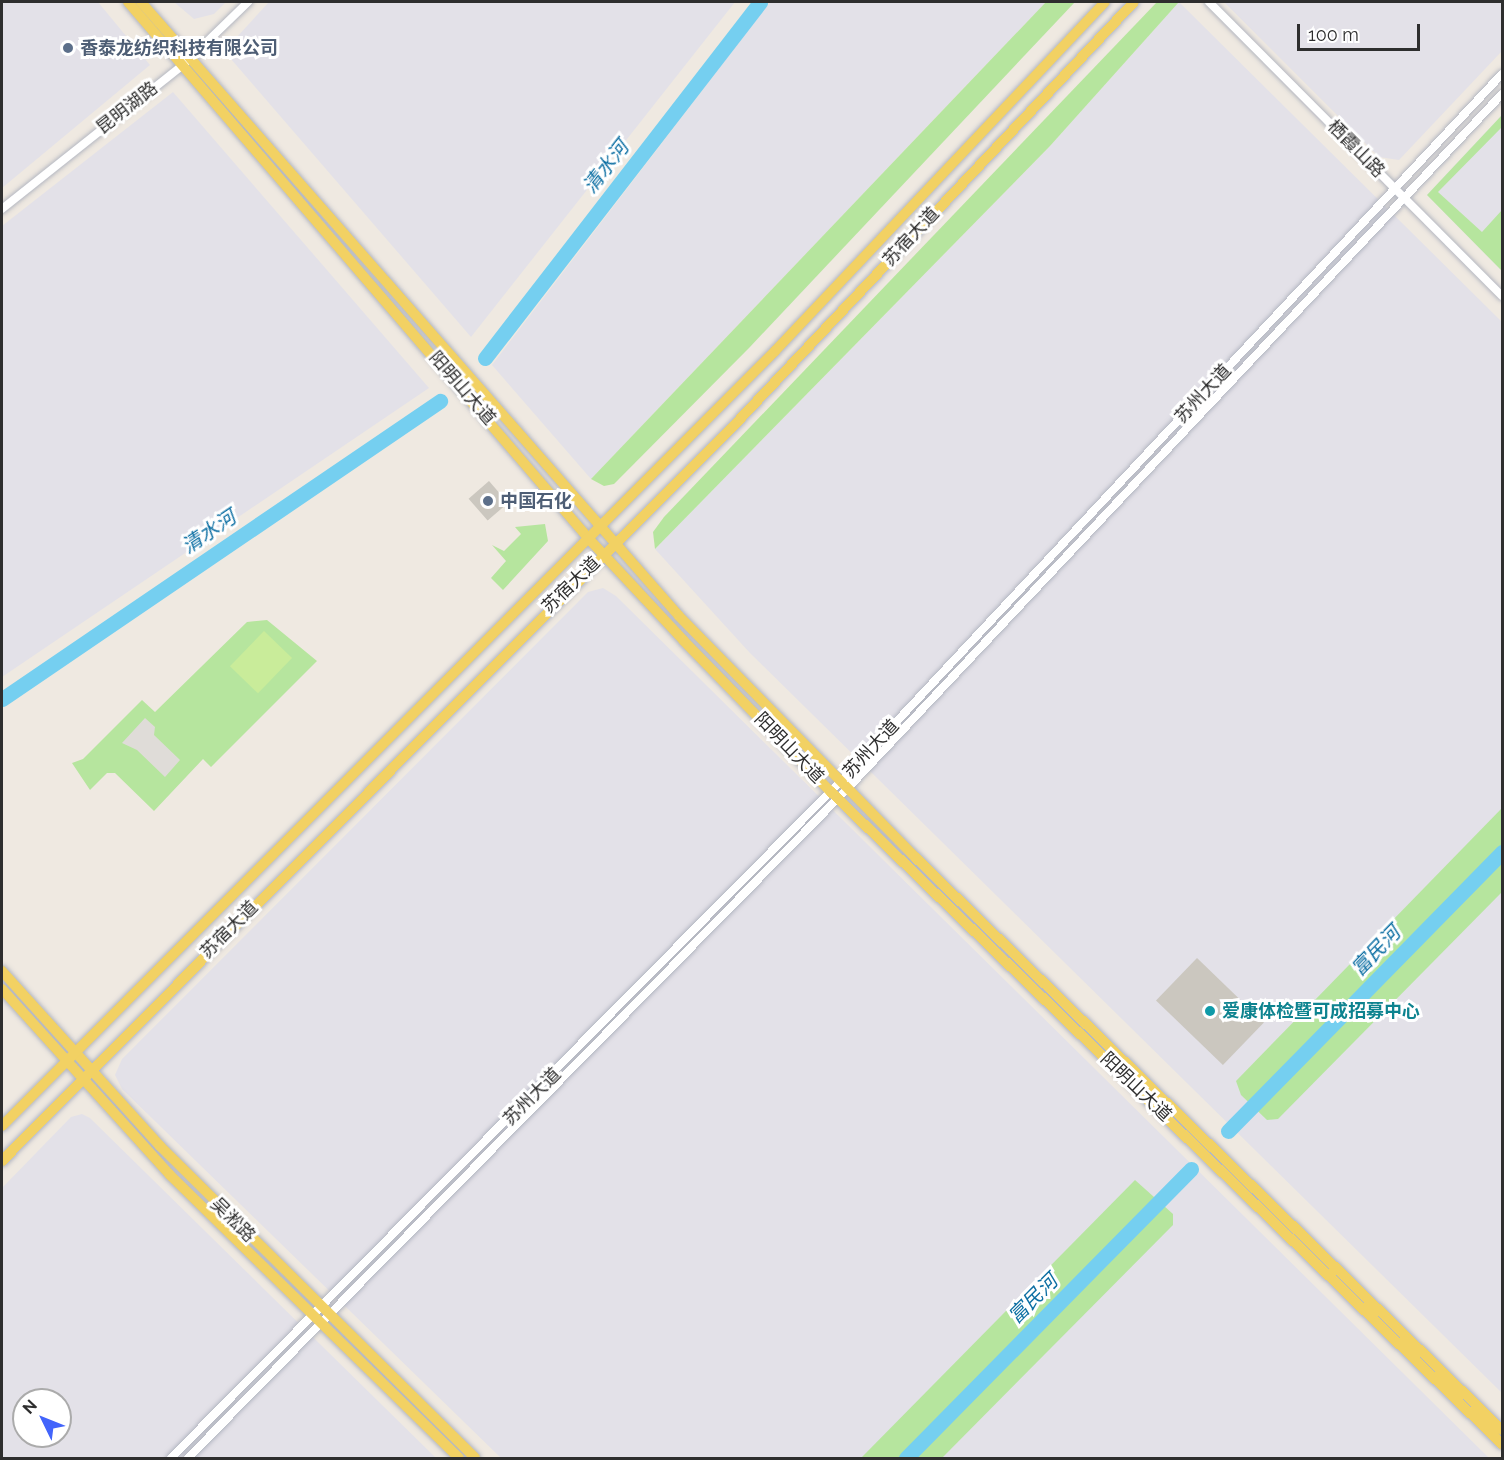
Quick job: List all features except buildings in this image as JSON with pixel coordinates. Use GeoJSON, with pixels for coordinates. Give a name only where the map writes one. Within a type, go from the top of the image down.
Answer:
{"type":"FeatureCollection","features":[{"type":"Feature","properties":{"kind":"main road","name":"阳明山大道"},"geometry":{"type":"LineString","coordinates":[[128,2],[186,62],[613,545],[845,785],[1503,1430]]}},
{"type":"Feature","properties":{"kind":"main road","name":"阳明山大道"},"geometry":{"type":"LineString","coordinates":[[141,2],[186,62],[603,555],[835,795],[1503,1444]]}},
{"type":"Feature","properties":{"kind":"main road","name":"苏宿大道"},"geometry":{"type":"LineString","coordinates":[[2,1126],[73,1052],[775,351],[1105,2]]}},
{"type":"Feature","properties":{"kind":"main road","name":"苏宿大道"},"geometry":{"type":"LineString","coordinates":[[2,1161],[741,417],[1134,2]]}},
{"type":"Feature","properties":{"kind":"main road","name":"吴淞路"},"geometry":{"type":"LineString","coordinates":[[2,971],[91,1072],[459,1458]]}},
{"type":"Feature","properties":{"kind":"main road","name":"吴淞路"},"geometry":{"type":"LineString","coordinates":[[2,988],[82,1081],[322,1316],[475,1458]]}},
{"type":"Feature","properties":{"kind":"street","name":"昆明湖路"},"geometry":{"type":"LineString","coordinates":[[2,210],[186,62],[249,2]]}},
{"type":"Feature","properties":{"kind":"street","name":"栖霞山路"},"geometry":{"type":"LineString","coordinates":[[1209,2],[1503,296]]}},
{"type":"Feature","properties":{"kind":"street","name":"苏州大道"},"geometry":{"type":"LineString","coordinates":[[845,785],[1395,188],[1503,74]]}},
{"type":"Feature","properties":{"kind":"street","name":"苏州大道"},"geometry":{"type":"LineString","coordinates":[[188,1458],[322,1316],[845,785],[1503,94]]}},
{"type":"Feature","properties":{"kind":"street","name":"苏州大道"},"geometry":{"type":"LineString","coordinates":[[171,1458],[322,1316]]}},
{"type":"Feature","properties":{"kind":"shaded area"},"geometry":{"type":"Polygon","coordinates":[[[2,2],[98,2],[150,65],[2,188],[2,2]]]}},
{"type":"Feature","properties":{"kind":"shaded area"},"geometry":{"type":"Polygon","coordinates":[[[174,2],[226,2],[214,14],[194,19],[174,2]]]}},
{"type":"Feature","properties":{"kind":"shaded area"},"geometry":{"type":"Polygon","coordinates":[[[269,2],[735,2],[471,337],[224,51],[269,2]]]}},
{"type":"Feature","properties":{"kind":"shaded area"},"geometry":{"type":"Polygon","coordinates":[[[770,2],[1046,2],[591,479],[492,365],[770,2]]]}},
{"type":"Feature","properties":{"kind":"shaded area"},"geometry":{"type":"Polygon","coordinates":[[[1179,2],[1502,322],[1502,1393],[750,653],[655,549],[1050,146],[1179,2]]]}},
{"type":"Feature","properties":{"kind":"shaded area"},"geometry":{"type":"Polygon","coordinates":[[[1224,2],[1502,2],[1502,51],[1399,160],[1379,157],[1224,2]]]}},
{"type":"Feature","properties":{"kind":"shaded area"},"geometry":{"type":"Polygon","coordinates":[[[173,92],[429,388],[2,677],[2,226],[173,92]]]}},
{"type":"Feature","properties":{"kind":"shaded area"},"geometry":{"type":"Polygon","coordinates":[[[1502,115],[1502,271],[1427,195],[1502,115]]]}},
{"type":"Feature","properties":{"kind":"shaded area"},"geometry":{"type":"Polygon","coordinates":[[[603,588],[616,596],[1489,1458],[501,1458],[122,1089],[115,1075],[122,1059],[588,592],[603,588]]]}},
{"type":"Feature","properties":{"kind":"shaded area"},"geometry":{"type":"Polygon","coordinates":[[[145,718],[155,727],[154,735],[180,760],[165,777],[137,750],[122,743],[145,718]]]}},
{"type":"Feature","properties":{"kind":"shaded area"},"geometry":{"type":"Polygon","coordinates":[[[82,1114],[90,1118],[436,1458],[2,1458],[2,1188],[71,1117],[82,1114]]]}},
{"type":"Feature","properties":{"kind":"green space"},"geometry":{"type":"Polygon","coordinates":[[[1046,2],[1075,2],[749,348],[614,484],[604,486],[591,479],[1046,2]]]}},
{"type":"Feature","properties":{"kind":"green space"},"geometry":{"type":"Polygon","coordinates":[[[1157,2],[1179,2],[1050,146],[655,549],[653,532],[664,517],[1157,2]]]}},
{"type":"Feature","properties":{"kind":"green space"},"geometry":{"type":"Polygon","coordinates":[[[1502,115],[1502,127],[1438,192],[1482,232],[1502,210],[1502,271],[1427,195],[1502,115]]]}},
{"type":"Feature","properties":{"kind":"green space"},"geometry":{"type":"Polygon","coordinates":[[[545,524],[548,541],[503,590],[491,578],[506,561],[492,545],[504,551],[521,534],[515,527],[545,524]]]}},
{"type":"Feature","properties":{"kind":"green space"},"geometry":{"type":"Polygon","coordinates":[[[267,620],[317,661],[211,767],[203,759],[154,811],[115,773],[107,773],[90,790],[72,763],[83,759],[142,700],[155,712],[247,622],[267,620]]]}},
{"type":"Feature","properties":{"kind":"green space"},"geometry":{"type":"Polygon","coordinates":[[[264,631],[292,658],[258,693],[230,666],[264,631]]]}},
{"type":"Feature","properties":{"kind":"green space"},"geometry":{"type":"Polygon","coordinates":[[[1502,808],[1502,892],[1278,1119],[1267,1120],[1241,1095],[1236,1081],[1502,808]]]}},
{"type":"Feature","properties":{"kind":"green space"},"geometry":{"type":"Polygon","coordinates":[[[1135,1180],[1173,1214],[1173,1225],[942,1458],[861,1458],[1135,1180]]]}},
{"type":"Feature","properties":{"kind":"waterway","name":"清水河"},"geometry":{"type":"LineString","coordinates":[[485,358],[760,2]]}},
{"type":"Feature","properties":{"kind":"waterway","name":"清水河"},"geometry":{"type":"LineString","coordinates":[[2,699],[440,401]]}},
{"type":"Feature","properties":{"kind":"waterway","name":"富民河"},"geometry":{"type":"LineString","coordinates":[[1228,1131],[1502,852]]}},
{"type":"Feature","properties":{"kind":"waterway","name":"富民河"},"geometry":{"type":"LineString","coordinates":[[906,1458],[1191,1169]]}},
{"type":"Feature","properties":{"kind":"place","name":"香泰龙纺织科技有限公司"},"geometry":{"type":"Point","coordinates":[68,48]}},
{"type":"Feature","properties":{"kind":"place","name":"中国石化"},"geometry":{"type":"Point","coordinates":[488,501]}},
{"type":"Feature","properties":{"kind":"place","name":"爱康体检暨可成招募中心"},"geometry":{"type":"Point","coordinates":[1210,1011]}}]}
